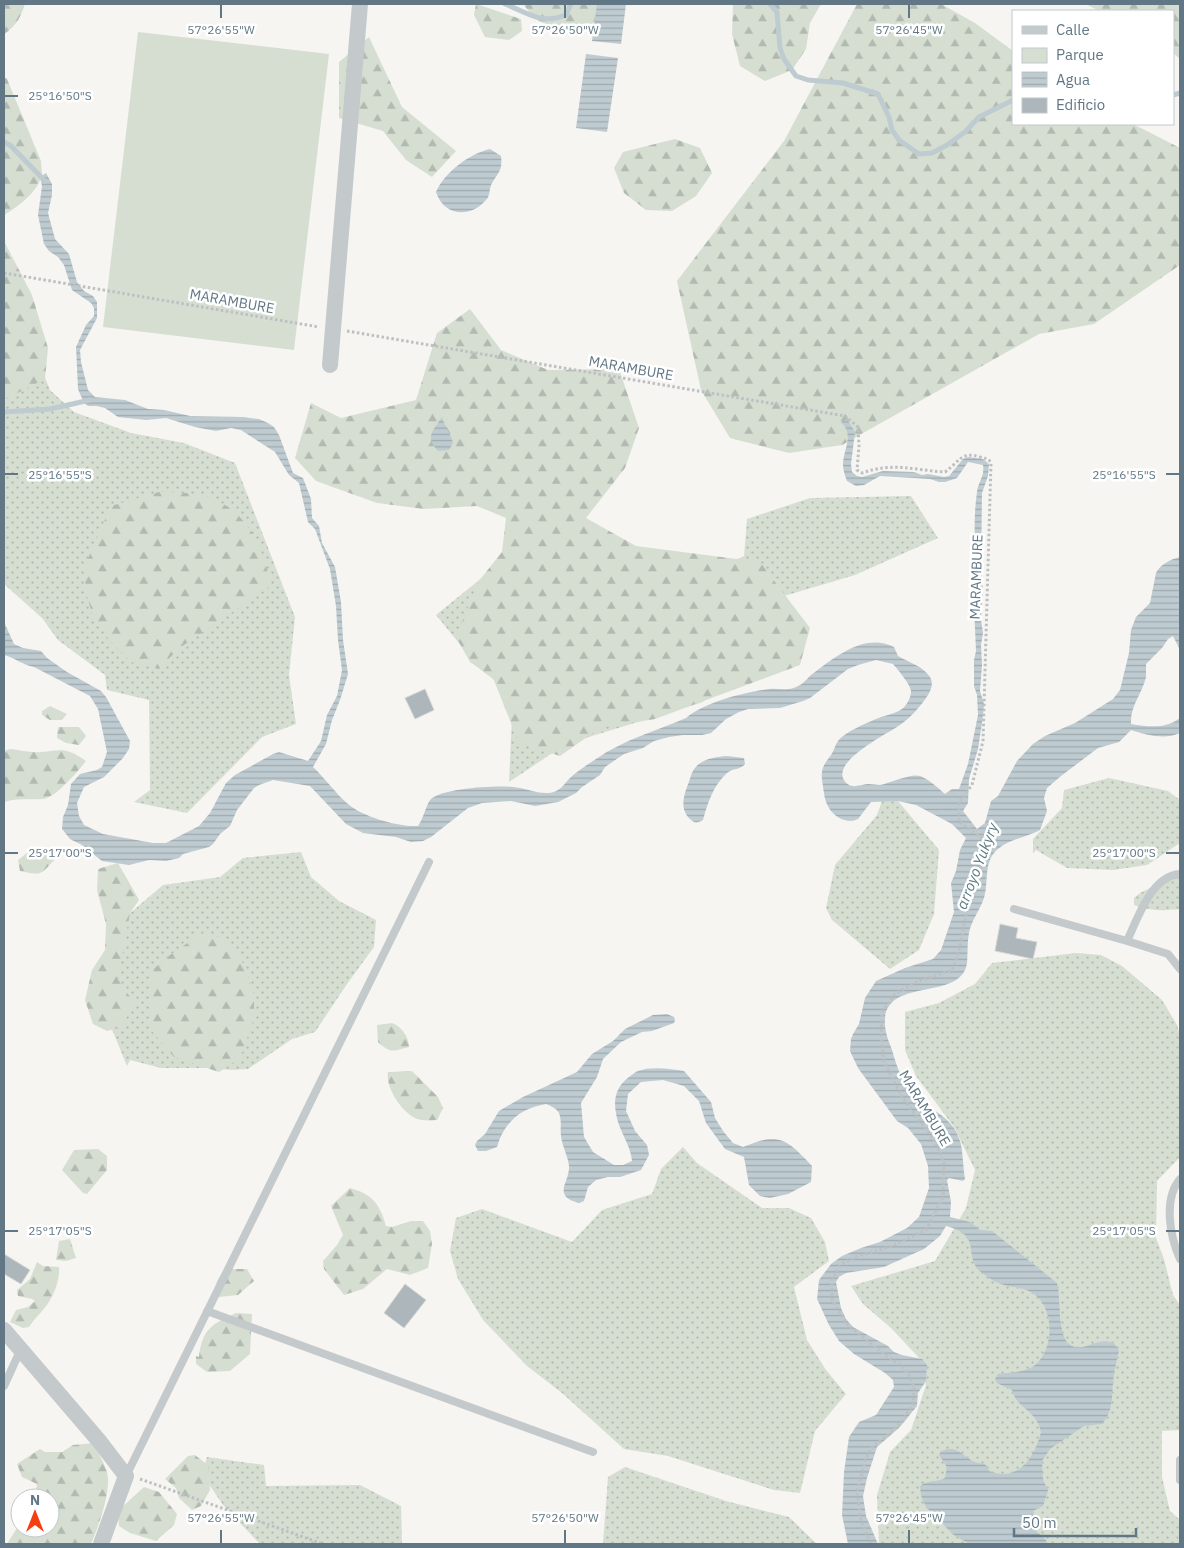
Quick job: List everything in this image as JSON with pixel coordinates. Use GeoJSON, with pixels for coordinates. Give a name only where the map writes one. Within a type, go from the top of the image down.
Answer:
{"type":"FeatureCollection","features":[{"type":"Feature","properties":{"kind":"street"},"geometry":{"type":"LineString","coordinates":[[330,365],[360,4]]}},
{"type":"Feature","properties":{"kind":"street"},"geometry":{"type":"LineString","coordinates":[[4,1330],[20,1351],[100,1442],[126,1476],[101,1544]]}},
{"type":"Feature","properties":{"kind":"lane"},"geometry":{"type":"LineString","coordinates":[[126,1476],[429,862]]}},
{"type":"Feature","properties":{"kind":"lane"},"geometry":{"type":"LineString","coordinates":[[1127,941],[1152,891],[1162,879],[1172,874],[1180,874]]}},
{"type":"Feature","properties":{"kind":"lane"},"geometry":{"type":"LineString","coordinates":[[1014,909],[1168,954],[1180,969]]}},
{"type":"Feature","properties":{"kind":"lane"},"geometry":{"type":"LineString","coordinates":[[1180,1179],[1170,1203],[1173,1243],[1180,1259]]}},
{"type":"Feature","properties":{"kind":"lane"},"geometry":{"type":"LineString","coordinates":[[207,1311],[593,1452]]}},
{"type":"Feature","properties":{"kind":"lane"},"geometry":{"type":"LineString","coordinates":[[4,1386],[20,1351]]}},
{"type":"Feature","properties":{"kind":"lane"},"geometry":{"type":"LineString","coordinates":[[1180,1460],[1180,1480]]}},
{"type":"Feature","properties":{"kind":"path","name":"MARAMBURE"},"geometry":{"type":"LineString","coordinates":[[4,273],[327,328]]}},
{"type":"Feature","properties":{"kind":"path","name":"MARAMBURE"},"geometry":{"type":"LineString","coordinates":[[346,331],[845,416],[858,427],[859,446],[856,470],[862,473],[875,468],[910,467],[945,472],[959,458],[970,454],[992,462],[989,493],[982,741],[972,785],[959,802],[959,822],[989,843],[969,901],[952,970],[919,981],[895,994],[882,1012],[880,1034],[884,1062],[902,1097],[935,1141],[944,1164],[943,1197],[926,1230],[890,1247],[858,1256],[841,1264],[832,1280],[832,1300],[847,1324],[901,1366],[909,1375],[914,1387],[913,1404],[903,1420],[887,1436],[873,1446],[866,1458],[856,1492],[861,1521],[870,1544]]}},
{"type":"Feature","properties":{"kind":"green space"},"geometry":{"type":"Polygon","coordinates":[[[4,4],[25,4],[18,21],[4,34],[4,4]]]}},
{"type":"Feature","properties":{"kind":"green space"},"geometry":{"type":"Polygon","coordinates":[[[476,4],[521,19],[522,31],[509,40],[485,37],[474,15],[476,4]]]}},
{"type":"Feature","properties":{"kind":"green space"},"geometry":{"type":"Polygon","coordinates":[[[523,4],[608,4],[591,28],[570,36],[535,19],[523,4]]]}},
{"type":"Feature","properties":{"kind":"green space"},"geometry":{"type":"Polygon","coordinates":[[[733,4],[821,4],[810,23],[806,49],[792,70],[765,81],[740,66],[732,34],[733,4]]]}},
{"type":"Feature","properties":{"kind":"green space"},"geometry":{"type":"Polygon","coordinates":[[[857,4],[941,4],[975,23],[1012,50],[1012,125],[1135,125],[1180,148],[1180,265],[1094,324],[1039,334],[842,445],[789,453],[730,438],[701,390],[677,281],[784,141],[857,4]]]}},
{"type":"Feature","properties":{"kind":"green space"},"geometry":{"type":"Polygon","coordinates":[[[1086,4],[1180,4],[1180,59],[1174,54],[1174,10],[1097,10],[1086,4]]]}},
{"type":"Feature","properties":{"kind":"green space"},"geometry":{"type":"Polygon","coordinates":[[[138,32],[329,54],[294,350],[103,327],[138,32]]]}},
{"type":"Feature","properties":{"kind":"green space"},"geometry":{"type":"Polygon","coordinates":[[[369,37],[402,107],[456,151],[432,177],[406,160],[383,131],[339,118],[339,62],[369,37]]]}},
{"type":"Feature","properties":{"kind":"green space"},"geometry":{"type":"Polygon","coordinates":[[[4,77],[7,79],[41,161],[42,172],[38,184],[30,195],[4,215],[4,77]]]}},
{"type":"Feature","properties":{"kind":"green space"},"geometry":{"type":"Polygon","coordinates":[[[675,139],[700,148],[712,173],[696,196],[672,211],[646,210],[624,193],[614,168],[623,152],[675,139]]]}},
{"type":"Feature","properties":{"kind":"green space"},"geometry":{"type":"Polygon","coordinates":[[[4,241],[32,295],[48,348],[45,379],[8,398],[4,397],[4,241]]]}},
{"type":"Feature","properties":{"kind":"green space"},"geometry":{"type":"Polygon","coordinates":[[[4,305],[30,340],[50,390],[74,412],[131,433],[184,443],[235,463],[295,617],[289,675],[296,724],[262,737],[187,813],[134,802],[150,790],[149,700],[107,690],[105,675],[58,640],[42,618],[4,584],[4,305]]]}},
{"type":"Feature","properties":{"kind":"green space"},"geometry":{"type":"Polygon","coordinates":[[[470,309],[501,350],[548,370],[619,369],[639,428],[625,468],[586,518],[636,546],[760,562],[810,628],[800,665],[655,719],[600,728],[560,756],[519,743],[493,678],[470,662],[456,637],[478,582],[502,552],[506,518],[477,506],[424,509],[377,503],[316,481],[295,458],[311,403],[341,418],[416,400],[437,333],[470,309]]]}},
{"type":"Feature","properties":{"kind":"green space"},"geometry":{"type":"Polygon","coordinates":[[[159,492],[201,495],[224,504],[234,511],[244,521],[256,539],[272,585],[178,649],[159,669],[131,662],[110,641],[93,617],[85,589],[86,563],[111,506],[159,492]]]}},
{"type":"Feature","properties":{"kind":"green space"},"geometry":{"type":"Polygon","coordinates":[[[911,496],[938,538],[855,575],[784,596],[781,662],[700,703],[566,744],[509,782],[513,694],[481,670],[436,615],[515,551],[672,590],[744,556],[747,519],[810,498],[911,496]]]}},
{"type":"Feature","properties":{"kind":"green space"},"geometry":{"type":"Polygon","coordinates":[[[50,706],[67,714],[62,720],[50,720],[42,715],[42,711],[50,706]]]}},
{"type":"Feature","properties":{"kind":"green space"},"geometry":{"type":"Polygon","coordinates":[[[58,727],[79,727],[86,736],[79,745],[66,743],[57,738],[58,727]]]}},
{"type":"Feature","properties":{"kind":"green space"},"geometry":{"type":"Polygon","coordinates":[[[10,749],[33,752],[64,750],[86,761],[67,783],[49,797],[4,802],[4,751],[10,749]]]}},
{"type":"Feature","properties":{"kind":"green space"},"geometry":{"type":"Polygon","coordinates":[[[1109,778],[1168,791],[1180,800],[1180,843],[1147,865],[1113,870],[1067,868],[1036,850],[1033,853],[1033,839],[1062,808],[1064,790],[1109,778]]]}},
{"type":"Feature","properties":{"kind":"green space"},"geometry":{"type":"Polygon","coordinates":[[[883,798],[898,801],[939,850],[934,914],[919,950],[890,969],[832,920],[826,908],[835,865],[877,815],[883,798]]]}},
{"type":"Feature","properties":{"kind":"green space"},"geometry":{"type":"Polygon","coordinates":[[[48,850],[56,858],[44,871],[37,874],[20,871],[18,860],[27,853],[48,850]]]}},
{"type":"Feature","properties":{"kind":"green space"},"geometry":{"type":"Polygon","coordinates":[[[301,852],[311,877],[339,901],[376,920],[374,947],[315,1032],[292,1039],[248,1069],[161,1068],[130,1060],[127,1066],[102,1005],[129,914],[163,885],[220,877],[243,858],[301,852]]]}},
{"type":"Feature","properties":{"kind":"green space"},"geometry":{"type":"Polygon","coordinates":[[[118,863],[139,900],[130,913],[118,979],[134,1003],[122,1027],[107,1031],[93,1024],[85,1000],[92,970],[105,950],[106,924],[97,890],[98,869],[118,863]]]}},
{"type":"Feature","properties":{"kind":"green space"},"geometry":{"type":"Polygon","coordinates":[[[1176,875],[1180,876],[1180,909],[1157,910],[1134,905],[1134,898],[1140,893],[1176,875]]]}},
{"type":"Feature","properties":{"kind":"green space"},"geometry":{"type":"Polygon","coordinates":[[[204,932],[230,941],[246,969],[254,995],[254,1019],[240,1058],[219,1072],[174,1057],[150,1029],[150,972],[170,955],[204,932]]]}},
{"type":"Feature","properties":{"kind":"green space"},"geometry":{"type":"Polygon","coordinates":[[[1076,953],[1101,955],[1122,966],[1162,1000],[1177,1025],[1180,1036],[1180,1157],[1157,1181],[1156,1238],[1164,1259],[1173,1295],[1180,1305],[1180,1430],[1162,1431],[1162,1477],[1170,1511],[1180,1520],[1180,1544],[879,1544],[877,1495],[890,1452],[911,1430],[926,1385],[922,1361],[891,1328],[863,1304],[851,1286],[935,1261],[966,1208],[975,1170],[954,1127],[916,1076],[905,1050],[905,1012],[939,1003],[975,984],[992,963],[1076,953]]]}},
{"type":"Feature","properties":{"kind":"green space"},"geometry":{"type":"Polygon","coordinates":[[[392,1023],[404,1032],[408,1039],[409,1047],[389,1050],[378,1042],[377,1025],[392,1023]]]}},
{"type":"Feature","properties":{"kind":"green space"},"geometry":{"type":"Polygon","coordinates":[[[412,1071],[438,1097],[443,1108],[437,1120],[419,1120],[411,1116],[400,1105],[392,1092],[389,1085],[388,1072],[412,1071]]]}},
{"type":"Feature","properties":{"kind":"green space"},"geometry":{"type":"Polygon","coordinates":[[[683,1147],[697,1163],[762,1208],[789,1208],[811,1218],[825,1242],[829,1261],[794,1287],[807,1340],[826,1370],[846,1394],[815,1431],[800,1493],[774,1490],[668,1456],[624,1449],[562,1393],[527,1366],[483,1320],[458,1279],[450,1251],[456,1218],[482,1209],[572,1242],[602,1210],[652,1194],[661,1169],[683,1147]]]}},
{"type":"Feature","properties":{"kind":"green space"},"geometry":{"type":"Polygon","coordinates":[[[98,1149],[107,1156],[107,1170],[87,1194],[83,1193],[62,1170],[74,1150],[98,1149]]]}},
{"type":"Feature","properties":{"kind":"green space"},"geometry":{"type":"Polygon","coordinates":[[[350,1188],[364,1193],[374,1201],[381,1212],[386,1226],[392,1227],[411,1221],[423,1221],[430,1231],[432,1244],[428,1268],[410,1275],[387,1269],[363,1289],[344,1295],[324,1269],[323,1261],[343,1235],[331,1206],[350,1188]]]}},
{"type":"Feature","properties":{"kind":"green space"},"geometry":{"type":"Polygon","coordinates":[[[70,1239],[76,1258],[66,1261],[56,1260],[59,1241],[70,1239]]]}},
{"type":"Feature","properties":{"kind":"green space"},"geometry":{"type":"Polygon","coordinates":[[[37,1262],[43,1266],[59,1267],[57,1282],[47,1305],[29,1327],[23,1328],[10,1322],[16,1310],[28,1307],[35,1301],[18,1296],[17,1290],[30,1279],[37,1262]]]}},
{"type":"Feature","properties":{"kind":"green space"},"geometry":{"type":"Polygon","coordinates":[[[227,1269],[247,1269],[254,1281],[238,1295],[219,1297],[216,1284],[220,1276],[227,1269]]]}},
{"type":"Feature","properties":{"kind":"green space"},"geometry":{"type":"Polygon","coordinates":[[[236,1313],[252,1314],[250,1354],[230,1371],[207,1372],[196,1364],[196,1356],[199,1357],[203,1340],[215,1324],[236,1313]]]}},
{"type":"Feature","properties":{"kind":"green space"},"geometry":{"type":"Polygon","coordinates":[[[94,1443],[107,1472],[108,1489],[104,1509],[91,1544],[7,1544],[11,1538],[60,1538],[60,1488],[36,1488],[37,1484],[22,1477],[17,1464],[40,1449],[45,1452],[62,1452],[73,1445],[94,1443]]]}},
{"type":"Feature","properties":{"kind":"green space"},"geometry":{"type":"Polygon","coordinates":[[[195,1455],[208,1465],[210,1490],[201,1506],[192,1510],[179,1498],[176,1488],[165,1479],[188,1456],[195,1455]]]}},
{"type":"Feature","properties":{"kind":"green space"},"geometry":{"type":"Polygon","coordinates":[[[207,1457],[264,1465],[266,1486],[360,1485],[401,1506],[402,1544],[260,1544],[223,1505],[202,1474],[207,1457]]]}},
{"type":"Feature","properties":{"kind":"green space"},"geometry":{"type":"Polygon","coordinates":[[[625,1467],[726,1501],[789,1517],[817,1544],[603,1544],[608,1477],[625,1467]]]}},
{"type":"Feature","properties":{"kind":"green space"},"geometry":{"type":"Polygon","coordinates":[[[144,1487],[159,1492],[177,1514],[174,1525],[156,1541],[130,1533],[119,1526],[118,1513],[121,1508],[144,1487]]]}},
{"type":"Feature","properties":{"kind":"water"},"geometry":{"type":"Polygon","coordinates":[[[597,4],[626,4],[621,44],[592,41],[597,4]]]}},
{"type":"Feature","properties":{"kind":"water"},"geometry":{"type":"Polygon","coordinates":[[[586,54],[618,58],[607,132],[576,128],[586,54]]]}},
{"type":"Feature","properties":{"kind":"water"},"geometry":{"type":"Polygon","coordinates":[[[490,149],[501,156],[501,161],[500,169],[491,185],[487,198],[480,206],[466,212],[451,210],[445,206],[436,192],[445,178],[458,165],[482,151],[490,149]]]}},
{"type":"Feature","properties":{"kind":"water","name":"arroyo Yukyry"},"geometry":{"type":"Polygon","coordinates":[[[46,173],[52,184],[52,195],[48,213],[55,239],[69,254],[77,282],[97,302],[97,318],[80,350],[88,390],[95,397],[125,400],[148,409],[164,410],[190,416],[259,419],[274,427],[279,435],[293,473],[303,478],[311,499],[312,518],[319,526],[322,543],[335,567],[341,602],[343,640],[348,674],[326,744],[313,767],[348,804],[371,817],[401,825],[418,826],[431,799],[447,792],[505,786],[542,793],[553,792],[606,752],[628,741],[686,718],[715,702],[769,689],[793,688],[800,685],[839,655],[861,645],[872,643],[883,643],[894,647],[898,656],[927,673],[932,682],[931,688],[914,713],[900,725],[873,741],[853,757],[842,773],[844,780],[852,786],[880,785],[916,775],[927,779],[945,794],[952,789],[959,789],[968,764],[978,715],[977,695],[974,686],[976,651],[974,606],[976,588],[974,564],[976,557],[975,508],[983,465],[968,462],[957,478],[945,482],[930,479],[880,476],[864,485],[856,486],[847,481],[843,469],[843,459],[848,437],[845,427],[841,422],[847,419],[855,432],[851,464],[852,472],[857,476],[862,477],[883,471],[914,472],[922,475],[928,474],[944,477],[949,476],[963,459],[968,457],[983,459],[989,464],[988,476],[982,493],[981,570],[983,590],[981,620],[983,633],[980,691],[984,704],[978,749],[969,779],[968,803],[963,811],[977,829],[985,823],[991,801],[998,796],[1017,761],[1033,744],[1045,736],[1075,723],[1113,699],[1120,690],[1129,653],[1131,630],[1136,617],[1150,603],[1156,573],[1160,567],[1166,562],[1180,557],[1180,650],[1173,636],[1168,639],[1146,664],[1146,677],[1132,711],[1131,724],[1163,726],[1180,718],[1180,733],[1162,736],[1131,730],[1119,742],[1098,748],[1047,788],[1044,798],[1047,811],[1040,830],[1013,840],[998,849],[990,859],[984,898],[970,929],[967,963],[961,976],[950,983],[905,995],[893,1002],[886,1014],[886,1034],[898,1069],[904,1080],[916,1096],[952,1125],[960,1141],[965,1179],[963,1181],[949,1178],[947,1180],[951,1202],[950,1217],[970,1222],[980,1230],[992,1231],[1057,1283],[1060,1319],[1064,1337],[1069,1344],[1079,1347],[1099,1342],[1109,1342],[1114,1343],[1119,1351],[1114,1372],[1111,1407],[1106,1419],[1102,1424],[1084,1426],[1050,1449],[1042,1461],[1043,1479],[1048,1491],[1043,1506],[1033,1511],[1035,1530],[1046,1540],[1047,1544],[970,1544],[955,1536],[926,1507],[921,1496],[920,1486],[927,1482],[945,1478],[947,1467],[939,1455],[941,1451],[954,1449],[973,1461],[986,1465],[989,1471],[999,1474],[1009,1473],[1017,1471],[1030,1458],[1041,1432],[1035,1419],[1014,1396],[1012,1390],[997,1383],[995,1379],[998,1374],[1031,1368],[1041,1358],[1049,1340],[1049,1319],[1046,1309],[1034,1294],[1023,1289],[998,1283],[982,1273],[976,1267],[969,1241],[965,1235],[958,1230],[946,1226],[940,1236],[924,1249],[884,1267],[846,1273],[839,1277],[836,1282],[841,1308],[846,1319],[853,1327],[888,1346],[894,1352],[922,1359],[927,1365],[926,1381],[918,1393],[917,1406],[900,1427],[877,1447],[867,1478],[863,1496],[866,1516],[878,1544],[848,1544],[842,1515],[844,1472],[849,1437],[859,1422],[876,1415],[894,1387],[893,1380],[885,1373],[854,1354],[839,1341],[817,1299],[819,1280],[831,1264],[842,1256],[880,1242],[907,1228],[919,1217],[929,1188],[928,1166],[921,1144],[908,1128],[897,1121],[858,1068],[850,1051],[851,1039],[859,1024],[865,998],[876,981],[905,968],[933,959],[941,950],[954,912],[951,883],[956,871],[960,850],[966,838],[952,824],[916,805],[898,801],[871,802],[858,819],[848,821],[839,818],[827,805],[822,772],[842,737],[858,727],[897,712],[905,706],[911,689],[904,678],[893,664],[876,660],[858,665],[848,669],[810,698],[803,701],[780,708],[748,709],[726,719],[711,733],[669,737],[654,741],[643,748],[624,754],[605,767],[600,775],[576,793],[558,802],[535,806],[511,801],[482,803],[468,808],[431,837],[423,841],[411,842],[396,837],[363,833],[346,824],[310,786],[273,780],[254,788],[237,810],[230,826],[209,847],[166,861],[149,860],[129,865],[102,861],[82,845],[70,839],[62,829],[71,784],[80,774],[102,767],[107,752],[98,709],[90,696],[34,667],[4,655],[4,622],[14,644],[23,648],[41,651],[47,658],[67,672],[101,691],[130,741],[129,749],[123,758],[104,777],[84,787],[77,803],[79,816],[84,825],[103,834],[153,843],[166,843],[199,826],[210,813],[226,783],[235,775],[273,754],[279,752],[308,761],[321,741],[327,715],[337,696],[342,670],[336,606],[330,569],[315,529],[308,522],[299,483],[289,475],[275,452],[241,430],[231,428],[216,431],[166,418],[146,420],[118,417],[105,408],[88,406],[84,403],[78,389],[76,347],[86,325],[94,316],[94,308],[91,303],[72,290],[64,265],[44,244],[38,215],[42,186],[40,177],[46,173]]]}},
{"type":"Feature","properties":{"kind":"water"},"geometry":{"type":"Polygon","coordinates":[[[442,417],[453,443],[449,450],[438,451],[432,442],[431,434],[442,417]]]}},
{"type":"Feature","properties":{"kind":"water"},"geometry":{"type":"Polygon","coordinates":[[[727,756],[744,758],[745,764],[729,771],[722,778],[712,795],[703,820],[693,822],[686,815],[683,805],[694,769],[706,760],[727,756]]]}},
{"type":"Feature","properties":{"kind":"water"},"geometry":{"type":"Polygon","coordinates":[[[667,1014],[674,1017],[674,1023],[652,1031],[642,1032],[621,1042],[603,1059],[597,1077],[581,1103],[584,1137],[593,1152],[614,1165],[623,1165],[632,1161],[616,1115],[615,1103],[617,1092],[624,1082],[638,1071],[655,1068],[673,1069],[684,1071],[711,1102],[715,1118],[733,1143],[743,1147],[756,1142],[774,1139],[789,1144],[812,1166],[811,1182],[788,1194],[770,1198],[760,1196],[749,1185],[744,1157],[725,1149],[706,1123],[699,1101],[684,1086],[663,1080],[641,1082],[628,1094],[626,1111],[635,1131],[647,1145],[649,1155],[641,1170],[620,1177],[596,1180],[588,1187],[584,1201],[579,1203],[571,1200],[564,1192],[569,1166],[562,1140],[560,1116],[558,1111],[552,1106],[546,1104],[537,1106],[521,1113],[504,1130],[497,1147],[486,1151],[478,1151],[475,1145],[477,1141],[485,1134],[499,1111],[523,1097],[577,1072],[592,1054],[613,1041],[625,1029],[653,1015],[667,1014]]]}},
{"type":"Feature","properties":{"kind":"building"},"geometry":{"type":"Polygon","coordinates":[[[425,689],[434,710],[415,719],[405,698],[425,689]]]}},
{"type":"Feature","properties":{"kind":"building"},"geometry":{"type":"Polygon","coordinates":[[[1000,924],[1018,928],[1016,938],[1037,942],[1033,959],[995,951],[1000,924]]]}},
{"type":"Feature","properties":{"kind":"building"},"geometry":{"type":"Polygon","coordinates":[[[4,1254],[30,1270],[21,1284],[4,1274],[4,1254]]]}},
{"type":"Feature","properties":{"kind":"building"},"geometry":{"type":"Polygon","coordinates":[[[405,1284],[426,1300],[404,1328],[384,1313],[405,1284]]]}},
{"type":"Feature","properties":{"kind":"waterway"},"geometry":{"type":"LineString","coordinates":[[505,4],[535,17],[549,19],[566,15],[571,4]]}},
{"type":"Feature","properties":{"kind":"waterway"},"geometry":{"type":"LineString","coordinates":[[770,4],[777,12],[780,48],[784,59],[796,76],[808,80],[843,83],[878,94],[889,117],[892,130],[899,140],[919,154],[932,153],[947,145],[965,132],[979,117],[1012,100]]}},
{"type":"Feature","properties":{"kind":"waterway"},"geometry":{"type":"LineString","coordinates":[[1174,95],[1180,93]]}},
{"type":"Feature","properties":{"kind":"waterway"},"geometry":{"type":"LineString","coordinates":[[4,142],[11,146],[45,181]]}},
{"type":"Feature","properties":{"kind":"waterway"},"geometry":{"type":"LineString","coordinates":[[4,412],[50,409],[90,400]]}}]}
